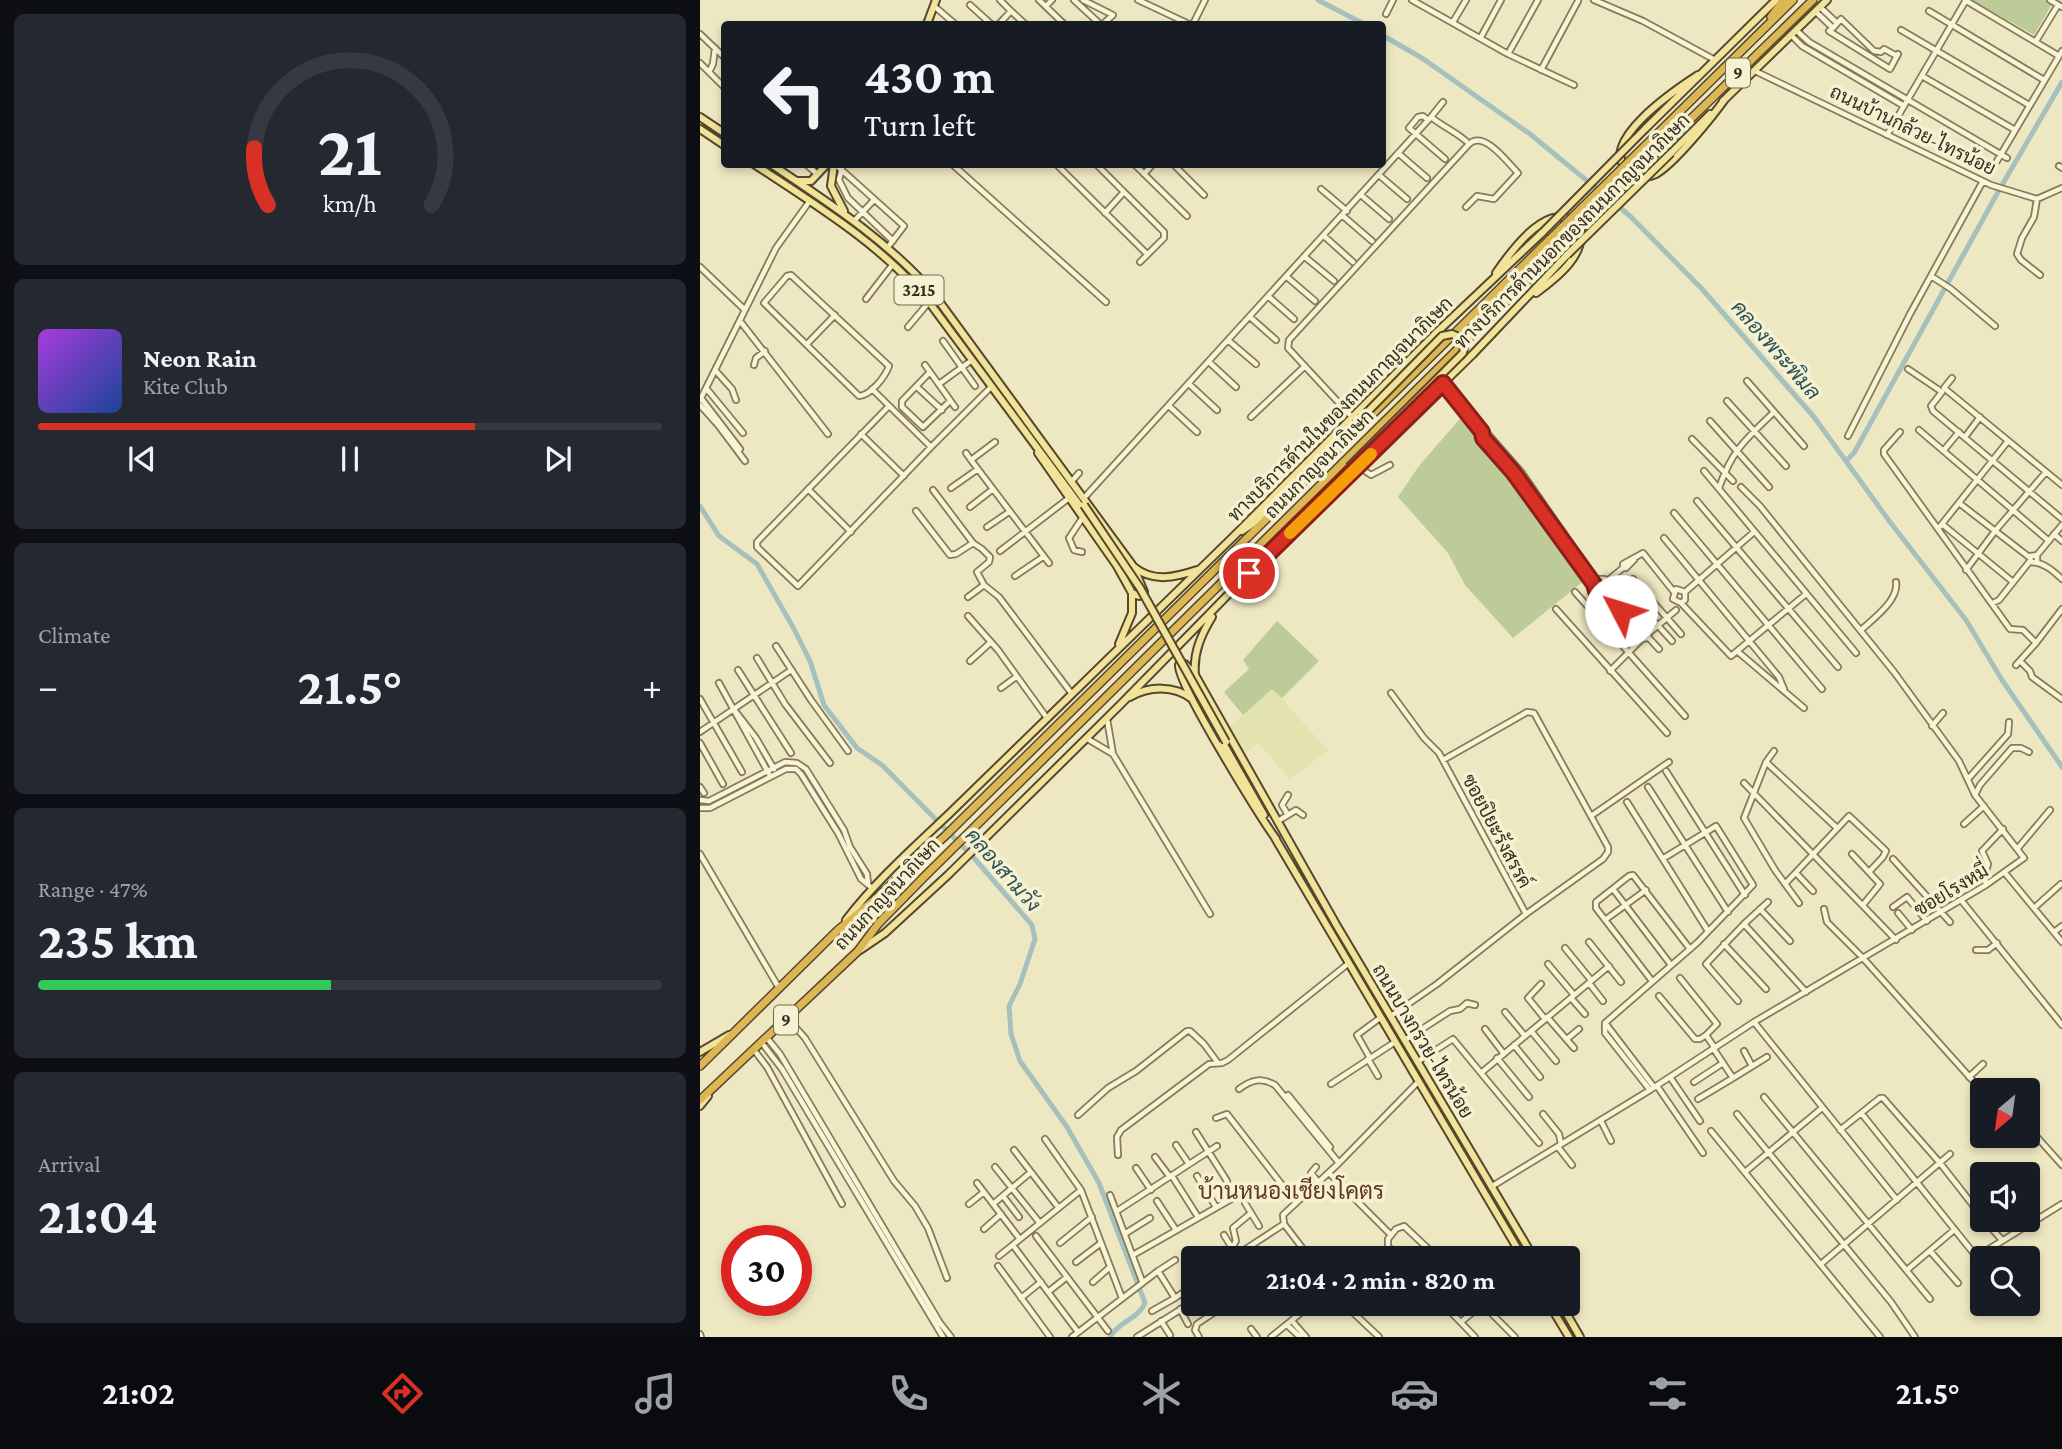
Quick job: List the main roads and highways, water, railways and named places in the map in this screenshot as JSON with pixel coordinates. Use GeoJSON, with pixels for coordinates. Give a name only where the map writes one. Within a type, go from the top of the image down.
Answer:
{"type":"FeatureCollection","features":[{"type":"Feature","properties":{"kind":"highway"},"geometry":{"type":"LineString","coordinates":[[1763,29],[1784,0]]}},
{"type":"Feature","properties":{"kind":"highway","name":"ถนนกาญจนาภิเษก"},"geometry":{"type":"LineString","coordinates":[[702,1063],[838,930],[944,836],[1793,0]]}},
{"type":"Feature","properties":{"kind":"highway","name":"ถนนกาญจนาภิเษก"},"geometry":{"type":"LineString","coordinates":[[700,1100],[858,951],[878,924],[968,833],[1813,0]]}},
{"type":"Feature","properties":{"kind":"main road","name":"ทางบริการด้านในของถนนกาญจนาภิเษก"},"geometry":{"type":"LineString","coordinates":[[838,930],[870,885],[934,829],[1234,536],[1776,0]]}},
{"type":"Feature","properties":{"kind":"main road","name":"ทางบริการด้านนอกของถนนกาญจนาภิเษก"},"geometry":{"type":"LineString","coordinates":[[858,951],[885,933],[1107,718],[1443,383],[1567,255],[1827,0]]}},
{"type":"Feature","properties":{"kind":"main road"},"geometry":{"type":"LineString","coordinates":[[928,21],[935,3]]}},
{"type":"Feature","properties":{"kind":"main road"},"geometry":{"type":"LineString","coordinates":[[1698,75],[1671,92],[1628,134],[1620,150],[1621,159],[1628,170],[1641,176],[1653,175],[1663,169],[1709,121],[1725,99]]}},
{"type":"Feature","properties":{"kind":"main road"},"geometry":{"type":"LineString","coordinates":[[700,117],[721,131]]}},
{"type":"Feature","properties":{"kind":"main road"},"geometry":{"type":"LineString","coordinates":[[700,130],[721,143]]}},
{"type":"Feature","properties":{"kind":"main road","name":"3215"},"geometry":{"type":"LineString","coordinates":[[760,168],[865,240],[894,264],[929,302],[1032,443]]}},
{"type":"Feature","properties":{"kind":"main road","name":"3215"},"geometry":{"type":"LineString","coordinates":[[777,168],[891,244],[933,293],[1039,438]]}},
{"type":"Feature","properties":{"kind":"main road"},"geometry":{"type":"LineString","coordinates":[[795,180],[808,182],[824,168]]}},
{"type":"Feature","properties":{"kind":"main road","name":"3215"},"geometry":{"type":"LineString","coordinates":[[834,168],[831,182],[833,192],[847,216]]}},
{"type":"Feature","properties":{"kind":"main road"},"geometry":{"type":"LineString","coordinates":[[1487,285],[1505,258],[1542,222],[1549,217],[1565,217],[1579,228],[1581,244],[1576,255],[1544,287],[1523,302]]}},
{"type":"Feature","properties":{"kind":"main road"},"geometry":{"type":"LineString","coordinates":[[1234,536],[1255,522],[1443,336],[1452,334],[1461,338],[1465,343],[1463,353],[1349,467],[1294,529]]}},
{"type":"Feature","properties":{"kind":"main road"},"geometry":{"type":"LineString","coordinates":[[1039,438],[1072,481],[1083,503]]}},
{"type":"Feature","properties":{"kind":"main road"},"geometry":{"type":"LineString","coordinates":[[1039,438],[1138,589],[1276,839]]}},
{"type":"Feature","properties":{"kind":"main road"},"geometry":{"type":"LineString","coordinates":[[1032,443],[1041,460],[1117,566],[1132,593],[1132,613],[1117,649]]}},
{"type":"Feature","properties":{"kind":"main road"},"geometry":{"type":"LineString","coordinates":[[1032,443],[1133,566],[1144,592],[1139,596],[1132,593]]}},
{"type":"Feature","properties":{"kind":"main road"},"geometry":{"type":"LineString","coordinates":[[1133,566],[1156,577],[1179,576],[1198,569]]}},
{"type":"Feature","properties":{"kind":"main road"},"geometry":{"type":"LineString","coordinates":[[1195,675],[1194,662],[1199,642],[1221,603]]}},
{"type":"Feature","properties":{"kind":"main road"},"geometry":{"type":"LineString","coordinates":[[1276,839],[1258,814],[1194,701],[1178,671],[1179,665],[1185,664],[1195,675],[1286,838]]}},
{"type":"Feature","properties":{"kind":"main road"},"geometry":{"type":"LineString","coordinates":[[1125,700],[1145,691],[1161,689],[1181,691],[1194,701]]}},
{"type":"Feature","properties":{"kind":"main road"},"geometry":{"type":"LineString","coordinates":[[1224,743],[1286,838]]}},
{"type":"Feature","properties":{"kind":"main road","name":"ถนนบางกรวย-ไทรน้อย"},"geometry":{"type":"LineString","coordinates":[[1286,838],[1527,1246]]}},
{"type":"Feature","properties":{"kind":"main road","name":"ถนนบางกรวย-ไทรน้อย"},"geometry":{"type":"LineString","coordinates":[[1276,839],[1516,1246]]}},
{"type":"Feature","properties":{"kind":"main road"},"geometry":{"type":"LineString","coordinates":[[700,1052],[733,1033]]}},
{"type":"Feature","properties":{"kind":"main road"},"geometry":{"type":"LineString","coordinates":[[700,1106],[714,1089]]}},
{"type":"Feature","properties":{"kind":"main road"},"geometry":{"type":"LineString","coordinates":[[1556,1316],[1569,1337]]}},
{"type":"Feature","properties":{"kind":"main road"},"geometry":{"type":"LineString","coordinates":[[1568,1316],[1580,1337]]}},
{"type":"Feature","properties":{"kind":"waterway","name":"คลองพระพิมล"},"geometry":{"type":"LineString","coordinates":[[1318,0],[1358,21]]}},
{"type":"Feature","properties":{"kind":"waterway","name":"คลองพระพิมล"},"geometry":{"type":"LineString","coordinates":[[1386,37],[1422,58],[1530,134],[1630,216],[1702,289],[1814,417],[1966,620],[2002,680],[2062,767]]}},
{"type":"Feature","properties":{"kind":"waterway"},"geometry":{"type":"LineString","coordinates":[[1846,461],[1854,453],[2062,82]]}},
{"type":"Feature","properties":{"kind":"waterway","name":"คลองสามวัง"},"geometry":{"type":"LineString","coordinates":[[700,506],[719,536],[757,564],[810,661],[824,705],[857,748],[882,765],[974,858],[1032,925],[1035,939],[1020,984],[1009,1006],[1011,1034],[1020,1061],[1067,1127],[1099,1183],[1145,1303],[1138,1313],[1110,1337]]}},
{"type":"Feature","properties":{"kind":"district","name":"บ้านหนองเชียงโคตร"},"geometry":{"type":"Point","coordinates":[1291,1191]}}]}
